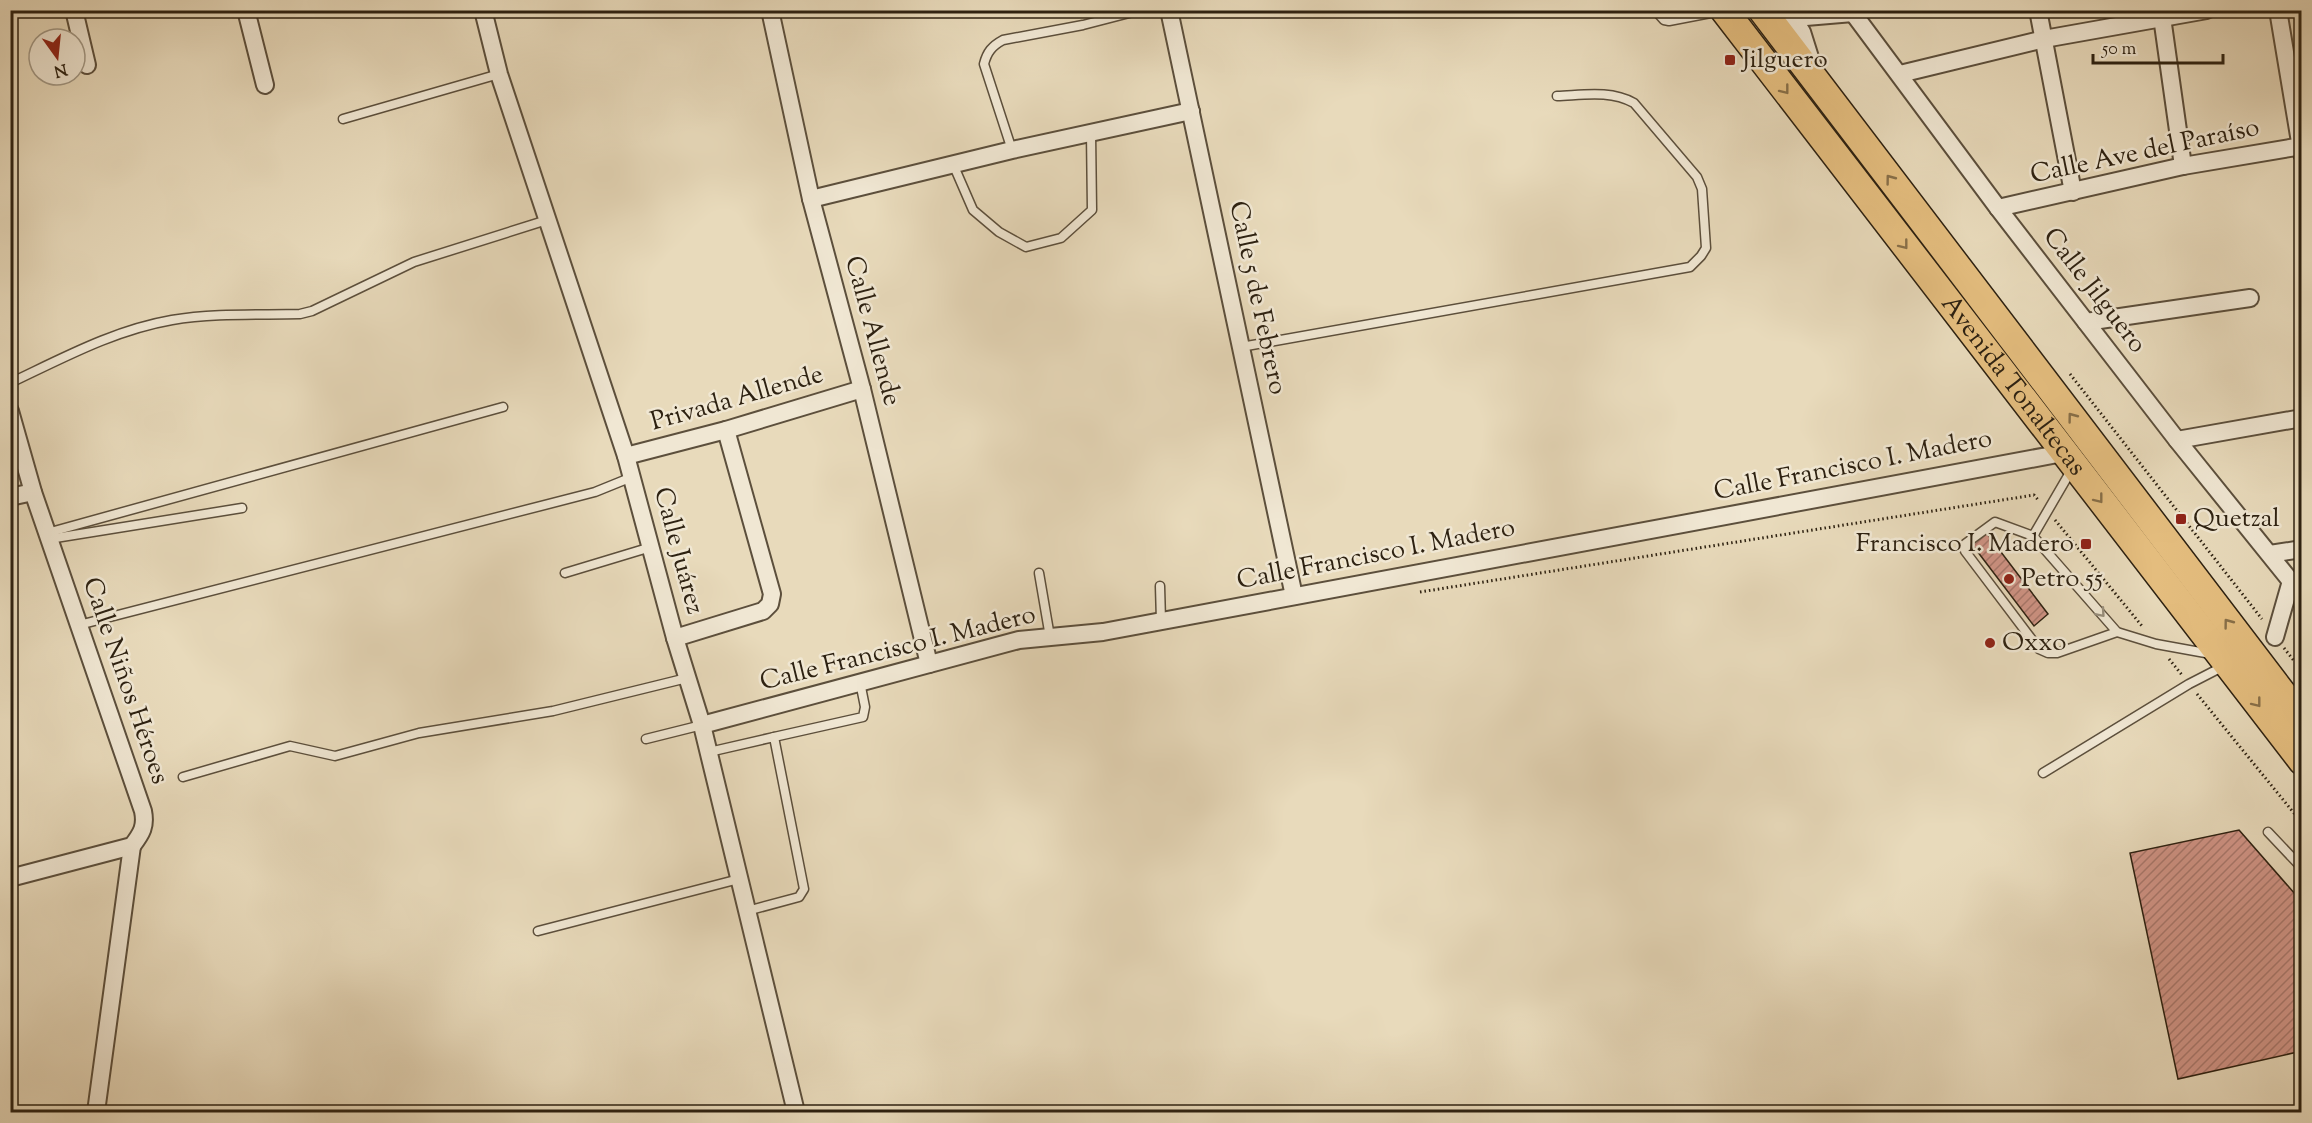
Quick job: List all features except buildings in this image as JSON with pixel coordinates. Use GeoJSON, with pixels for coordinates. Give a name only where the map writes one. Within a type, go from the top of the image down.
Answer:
{"type":"FeatureCollection","features":[{"type":"Feature","properties":{"kind":"main road","name":"Avenida Tonaltecas"},"geometry":{"type":"LineString","coordinates":[[1762,10],[2301,719]]}},
{"type":"Feature","properties":{"kind":"main road","name":"Avenida Tonaltecas"},"geometry":{"type":"LineString","coordinates":[[1724,11],[2301,760]]}},
{"type":"Feature","properties":{"kind":"street"},"geometry":{"type":"LineString","coordinates":[[74,10],[78,27]]}},
{"type":"Feature","properties":{"kind":"street"},"geometry":{"type":"LineString","coordinates":[[246,10],[265,85]]}},
{"type":"Feature","properties":{"kind":"street","name":"Calle Juárez"},"geometry":{"type":"LineString","coordinates":[[483,10],[499,74],[632,477],[675,639],[702,724],[796,1113]]}},
{"type":"Feature","properties":{"kind":"street","name":"Calle Allende"},"geometry":{"type":"LineString","coordinates":[[770,10],[811,199],[862,389],[929,664]]}},
{"type":"Feature","properties":{"kind":"street","name":"Calle 5 de Febrero"},"geometry":{"type":"LineString","coordinates":[[1169,10],[1294,596]]}},
{"type":"Feature","properties":{"kind":"street"},"geometry":{"type":"LineString","coordinates":[[2038,10],[2073,192]]}},
{"type":"Feature","properties":{"kind":"street"},"geometry":{"type":"LineString","coordinates":[[1900,74],[2044,39],[2161,15],[2207,10]]}},
{"type":"Feature","properties":{"kind":"street"},"geometry":{"type":"LineString","coordinates":[[2278,10],[2301,149]]}},
{"type":"Feature","properties":{"kind":"street"},"geometry":{"type":"LineString","coordinates":[[1819,85],[1802,32],[1791,14],[1854,12]]}},
{"type":"Feature","properties":{"kind":"street","name":"Calle Jilguero"},"geometry":{"type":"LineString","coordinates":[[1854,12],[1998,208],[2177,440],[2301,595]]}},
{"type":"Feature","properties":{"kind":"street"},"geometry":{"type":"LineString","coordinates":[[2161,15],[2183,166]]}},
{"type":"Feature","properties":{"kind":"street"},"geometry":{"type":"LineString","coordinates":[[811,199],[1012,150],[1191,111]]}},
{"type":"Feature","properties":{"kind":"street","name":"Calle Ave del Paraíso"},"geometry":{"type":"LineString","coordinates":[[1998,208],[2183,166],[2301,149]]}},
{"type":"Feature","properties":{"kind":"street"},"geometry":{"type":"LineString","coordinates":[[2086,322],[2250,298]]}},
{"type":"Feature","properties":{"kind":"street","name":"Privada Allende"},"geometry":{"type":"LineString","coordinates":[[626,456],[726,430],[862,389]]}},
{"type":"Feature","properties":{"kind":"street","name":"Calle Niños Héroes"},"geometry":{"type":"LineString","coordinates":[[10,411],[33,492],[143,811],[145,824],[142,834],[132,846],[96,1113]]}},
{"type":"Feature","properties":{"kind":"street"},"geometry":{"type":"LineString","coordinates":[[2177,440],[2301,418]]}},
{"type":"Feature","properties":{"kind":"street"},"geometry":{"type":"LineString","coordinates":[[675,639],[763,611],[770,604],[772,594],[726,430]]}},
{"type":"Feature","properties":{"kind":"street","name":"Calle Francisco I. Madero"},"geometry":{"type":"LineString","coordinates":[[702,724],[1019,640],[1103,632],[2069,459]]}},
{"type":"Feature","properties":{"kind":"street"},"geometry":{"type":"LineString","coordinates":[[10,498],[33,492]]}},
{"type":"Feature","properties":{"kind":"street"},"geometry":{"type":"LineString","coordinates":[[2270,555],[2301,549]]}},
{"type":"Feature","properties":{"kind":"street"},"geometry":{"type":"LineString","coordinates":[[2275,637],[2291,581]]}},
{"type":"Feature","properties":{"kind":"street"},"geometry":{"type":"LineString","coordinates":[[10,878],[132,846]]}},
{"type":"Feature","properties":{"kind":"lane"},"geometry":{"type":"LineString","coordinates":[[1012,150],[984,64],[987,54],[994,45],[1003,40],[1083,25],[1141,10]]}},
{"type":"Feature","properties":{"kind":"lane"},"geometry":{"type":"LineString","coordinates":[[1655,10],[1664,20],[1669,21],[1724,11]]}},
{"type":"Feature","properties":{"kind":"lane"},"geometry":{"type":"LineString","coordinates":[[343,118],[499,74]]}},
{"type":"Feature","properties":{"kind":"lane"},"geometry":{"type":"LineString","coordinates":[[1241,347],[1690,267],[1706,248],[1702,189],[1697,177],[1635,103],[1622,96],[1606,94],[1557,96]]}},
{"type":"Feature","properties":{"kind":"lane"},"geometry":{"type":"LineString","coordinates":[[953,164],[973,210],[999,232],[1026,247],[1061,238],[1092,210],[1091,133]]}},
{"type":"Feature","properties":{"kind":"lane"},"geometry":{"type":"LineString","coordinates":[[10,383],[91,344],[170,320],[195,317],[300,314],[312,311],[414,262],[547,220]]}},
{"type":"Feature","properties":{"kind":"lane"},"geometry":{"type":"LineString","coordinates":[[48,536],[502,407]]}},
{"type":"Feature","properties":{"kind":"lane"},"geometry":{"type":"LineString","coordinates":[[2032,536],[2047,511],[2069,459]]}},
{"type":"Feature","properties":{"kind":"lane"},"geometry":{"type":"LineString","coordinates":[[79,625],[595,492],[632,477]]}},
{"type":"Feature","properties":{"kind":"lane"},"geometry":{"type":"LineString","coordinates":[[48,536],[242,508]]}},
{"type":"Feature","properties":{"kind":"lane"},"geometry":{"type":"LineString","coordinates":[[2117,632],[2057,653],[2048,653],[2039,649],[1965,551],[1965,544],[1995,522],[2032,536],[2117,632],[2224,660]]}},
{"type":"Feature","properties":{"kind":"lane"},"geometry":{"type":"LineString","coordinates":[[565,573],[651,547]]}},
{"type":"Feature","properties":{"kind":"lane"},"geometry":{"type":"LineString","coordinates":[[1039,573],[1050,637]]}},
{"type":"Feature","properties":{"kind":"lane"},"geometry":{"type":"LineString","coordinates":[[1160,586],[1161,621]]}},
{"type":"Feature","properties":{"kind":"lane"},"geometry":{"type":"LineString","coordinates":[[2043,773],[2189,684],[2224,660]]}},
{"type":"Feature","properties":{"kind":"lane"},"geometry":{"type":"LineString","coordinates":[[183,777],[290,746],[335,756],[420,733],[553,711],[687,678]]}},
{"type":"Feature","properties":{"kind":"lane"},"geometry":{"type":"LineString","coordinates":[[709,752],[863,717],[865,707],[860,682]]}},
{"type":"Feature","properties":{"kind":"lane"},"geometry":{"type":"LineString","coordinates":[[646,739],[702,724]]}},
{"type":"Feature","properties":{"kind":"lane"},"geometry":{"type":"LineString","coordinates":[[747,911],[799,897],[804,889],[774,737]]}},
{"type":"Feature","properties":{"kind":"lane"},"geometry":{"type":"LineString","coordinates":[[2268,832],[2301,868]]}},
{"type":"Feature","properties":{"kind":"lane"},"geometry":{"type":"LineString","coordinates":[[538,931],[739,879]]}},
{"type":"Feature","properties":{"kind":"path"},"geometry":{"type":"LineString","coordinates":[[1418,592],[2034,495],[2301,823]]}},
{"type":"Feature","properties":{"kind":"place","name":"Jilguero"},"geometry":{"type":"Point","coordinates":[1730,60]}},
{"type":"Feature","properties":{"kind":"place","name":"Quetzal"},"geometry":{"type":"Point","coordinates":[2181,519]}},
{"type":"Feature","properties":{"kind":"place","name":"Francisco I. Madero"},"geometry":{"type":"Point","coordinates":[2086,544]}},
{"type":"Feature","properties":{"kind":"place","name":"Petro 55"},"geometry":{"type":"Point","coordinates":[2009,579]}},
{"type":"Feature","properties":{"kind":"place","name":"Oxxo"},"geometry":{"type":"Point","coordinates":[1990,643]}}]}
